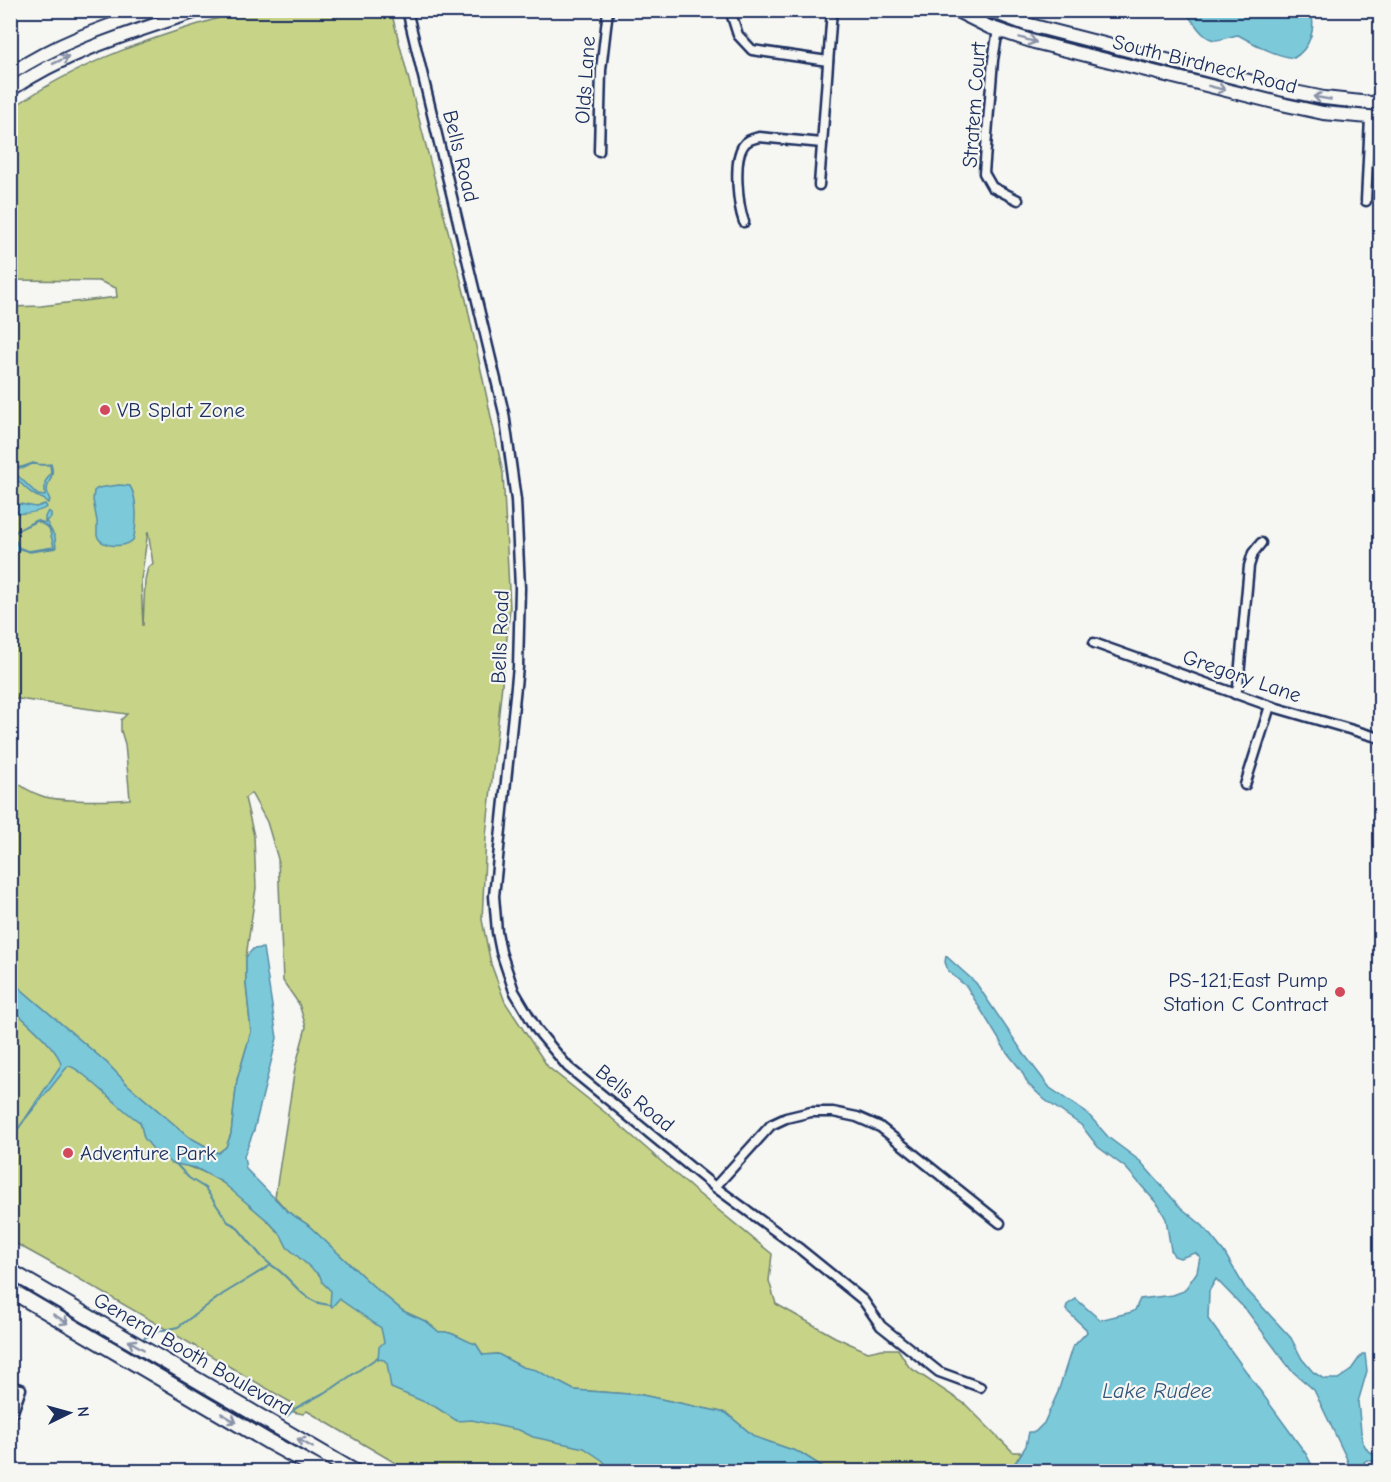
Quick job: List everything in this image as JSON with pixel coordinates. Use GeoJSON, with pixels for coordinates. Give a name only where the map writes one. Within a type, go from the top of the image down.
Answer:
{"type":"FeatureCollection","features":[{"type":"Feature","properties":{"kind":"highway","name":"General Booth Boulevard"},"geometry":{"type":"LineString","coordinates":[[10,1271],[356,1472]]}},
{"type":"Feature","properties":{"kind":"highway","name":"General Booth Boulevard"},"geometry":{"type":"LineString","coordinates":[[10,1290],[324,1472]]}},
{"type":"Feature","properties":{"kind":"main road"},"geometry":{"type":"LineString","coordinates":[[10,74],[34,58],[79,36],[154,10]]}},
{"type":"Feature","properties":{"kind":"main road"},"geometry":{"type":"LineString","coordinates":[[10,90],[75,53],[200,10]]}},
{"type":"Feature","properties":{"kind":"main road","name":"South Birdneck Road"},"geometry":{"type":"LineString","coordinates":[[955,10],[998,30],[1034,42],[1286,105],[1323,113],[1375,118]]}},
{"type":"Feature","properties":{"kind":"main road","name":"South Birdneck Road"},"geometry":{"type":"LineString","coordinates":[[988,10],[1037,27],[1280,89],[1324,98],[1380,105]]}},
{"type":"Feature","properties":{"kind":"street","name":"Bells Road"},"geometry":{"type":"LineString","coordinates":[[407,10],[504,413],[516,500],[520,588],[518,667],[494,896],[501,952],[514,991],[526,1013],[557,1056],[568,1067],[715,1187],[800,1249],[863,1300],[881,1326],[939,1372],[980,1387]]}},
{"type":"Feature","properties":{"kind":"street","name":"Olds Lane"},"geometry":{"type":"LineString","coordinates":[[599,151],[601,70],[608,10]]}},
{"type":"Feature","properties":{"kind":"street"},"geometry":{"type":"LineString","coordinates":[[730,10],[738,34],[752,50],[828,61]]}},
{"type":"Feature","properties":{"kind":"street"},"geometry":{"type":"LineString","coordinates":[[819,185],[832,10]]}},
{"type":"Feature","properties":{"kind":"street","name":"Stratem Court"},"geometry":{"type":"LineString","coordinates":[[998,30],[993,60],[984,173],[992,187],[1018,200]]}},
{"type":"Feature","properties":{"kind":"street"},"geometry":{"type":"LineString","coordinates":[[1366,201],[1375,118]]}},
{"type":"Feature","properties":{"kind":"street"},"geometry":{"type":"LineString","coordinates":[[744,222],[740,209],[738,160],[744,144],[750,139],[759,137],[822,143]]}},
{"type":"Feature","properties":{"kind":"street"},"geometry":{"type":"LineString","coordinates":[[1236,694],[1249,566],[1253,553],[1262,543]]}},
{"type":"Feature","properties":{"kind":"street","name":"Gregory Lane"},"geometry":{"type":"LineString","coordinates":[[1094,643],[1270,706],[1380,738]]}},
{"type":"Feature","properties":{"kind":"street"},"geometry":{"type":"LineString","coordinates":[[1245,785],[1270,706]]}},
{"type":"Feature","properties":{"kind":"street"},"geometry":{"type":"LineString","coordinates":[[715,1187],[771,1125],[786,1118],[811,1112],[844,1113],[868,1121],[887,1132],[1000,1223]]}},
{"type":"Feature","properties":{"kind":"street"},"geometry":{"type":"LineString","coordinates":[[10,1387],[21,1389],[10,1420]]}},
{"type":"Feature","properties":{"kind":"green space"},"geometry":{"type":"Polygon","coordinates":[[[243,11],[391,11],[466,300],[503,473],[510,608],[486,836],[482,920],[491,964],[505,1002],[548,1067],[772,1254],[769,1281],[776,1304],[835,1337],[868,1352],[898,1349],[909,1367],[965,1404],[1013,1452],[1022,1452],[1010,1471],[829,1471],[801,1453],[755,1437],[726,1413],[642,1395],[574,1390],[498,1354],[483,1355],[476,1344],[448,1333],[439,1332],[427,1322],[403,1311],[307,1224],[288,1212],[275,1197],[295,1068],[306,1027],[299,1004],[283,981],[278,859],[267,822],[251,793],[245,798],[254,836],[256,888],[246,957],[251,1032],[237,1080],[231,1134],[226,1147],[218,1153],[189,1137],[128,1085],[107,1063],[11,978],[11,777],[29,790],[50,798],[130,799],[125,744],[121,731],[121,720],[127,714],[11,698],[11,307],[41,306],[117,297],[116,288],[99,281],[11,280],[10,110],[36,92],[64,77],[122,50],[243,11]],[[148,531],[141,580],[143,626],[145,580],[148,567],[153,564],[148,531]]]}},
{"type":"Feature","properties":{"kind":"green space"},"geometry":{"type":"Polygon","coordinates":[[[10,1002],[189,1167],[227,1185],[281,1235],[444,1355],[790,1471],[409,1471],[307,1411],[303,1414],[294,1412],[292,1403],[117,1300],[11,1241],[10,1002]]]}},
{"type":"Feature","properties":{"kind":"water"},"geometry":{"type":"Polygon","coordinates":[[[1183,11],[1311,11],[1313,25],[1308,43],[1294,58],[1272,52],[1238,35],[1217,40],[1210,39],[1183,11]]]}},
{"type":"Feature","properties":{"kind":"water"},"geometry":{"type":"Polygon","coordinates":[[[33,463],[38,464],[18,468],[14,472],[38,495],[45,496],[45,482],[51,473],[50,465],[44,465],[51,464],[52,474],[47,489],[50,500],[48,503],[28,491],[11,474],[16,467],[33,463]]]}},
{"type":"Feature","properties":{"kind":"water"},"geometry":{"type":"Polygon","coordinates":[[[130,486],[133,491],[136,505],[135,527],[133,540],[114,546],[103,543],[97,536],[93,500],[94,491],[98,488],[130,486]]]}},
{"type":"Feature","properties":{"kind":"water"},"geometry":{"type":"Polygon","coordinates":[[[45,504],[47,507],[30,513],[11,513],[11,505],[36,507],[45,504]]]}},
{"type":"Feature","properties":{"kind":"water"},"geometry":{"type":"Polygon","coordinates":[[[48,511],[51,513],[51,517],[46,521],[55,537],[56,548],[30,552],[20,549],[11,555],[11,544],[15,542],[11,538],[11,534],[18,530],[12,536],[18,547],[28,551],[54,547],[49,528],[37,521],[19,530],[36,520],[45,523],[48,511]]]}},
{"type":"Feature","properties":{"kind":"water"},"geometry":{"type":"Polygon","coordinates":[[[263,948],[277,1038],[254,1130],[244,1156],[246,1169],[288,1212],[307,1224],[403,1311],[427,1322],[439,1332],[448,1333],[476,1344],[483,1355],[498,1354],[522,1367],[536,1370],[574,1390],[642,1395],[726,1413],[755,1437],[801,1453],[829,1471],[613,1471],[584,1448],[472,1420],[457,1421],[434,1406],[391,1388],[387,1363],[378,1359],[379,1347],[384,1342],[381,1328],[339,1299],[332,1307],[330,1305],[331,1291],[322,1282],[320,1276],[287,1247],[281,1235],[268,1221],[222,1182],[196,1168],[171,1163],[153,1149],[144,1138],[140,1122],[82,1073],[68,1066],[23,1122],[61,1065],[59,1058],[48,1043],[11,1007],[11,978],[107,1063],[128,1085],[189,1137],[218,1153],[226,1147],[231,1134],[237,1080],[251,1032],[246,957],[253,949],[263,948]]]}},
{"type":"Feature","properties":{"kind":"water","name":"Lake Rudee"},"geometry":{"type":"Polygon","coordinates":[[[946,956],[976,983],[1050,1088],[1088,1114],[1109,1138],[1140,1161],[1179,1206],[1203,1226],[1224,1252],[1245,1288],[1291,1338],[1302,1359],[1313,1372],[1324,1379],[1338,1379],[1350,1371],[1362,1354],[1365,1354],[1367,1371],[1358,1402],[1362,1441],[1368,1451],[1380,1457],[1380,1471],[1375,1462],[1367,1460],[1364,1462],[1366,1468],[1372,1471],[1351,1471],[1314,1390],[1291,1370],[1247,1311],[1216,1279],[1209,1291],[1208,1319],[1306,1454],[1315,1471],[1010,1471],[1026,1446],[1029,1432],[1035,1432],[1044,1423],[1058,1392],[1072,1348],[1087,1332],[1066,1310],[1067,1305],[1076,1299],[1100,1320],[1132,1312],[1140,1299],[1173,1295],[1184,1291],[1197,1272],[1200,1257],[1195,1253],[1180,1258],[1174,1256],[1166,1219],[1159,1206],[1126,1168],[1098,1147],[1081,1125],[1045,1100],[1028,1084],[967,987],[948,971],[946,956]]]}},
{"type":"Feature","properties":{"kind":"waterway"},"geometry":{"type":"LineString","coordinates":[[10,1140],[23,1122]]}},
{"type":"Feature","properties":{"kind":"waterway"},"geometry":{"type":"LineString","coordinates":[[176,1164],[189,1178],[205,1188],[228,1222],[236,1226],[271,1265]]}},
{"type":"Feature","properties":{"kind":"waterway"},"geometry":{"type":"LineString","coordinates":[[144,1338],[159,1331],[178,1327],[223,1294],[271,1265],[310,1299],[330,1305]]}},
{"type":"Feature","properties":{"kind":"waterway"},"geometry":{"type":"LineString","coordinates":[[286,1417],[296,1408],[333,1388],[378,1357]]}},
{"type":"Feature","properties":{"kind":"place","name":"VB Splat Zone"},"geometry":{"type":"Point","coordinates":[105,410]}},
{"type":"Feature","properties":{"kind":"place","name":"PS-121;East Pump Station C Contract"},"geometry":{"type":"Point","coordinates":[1340,992]}},
{"type":"Feature","properties":{"kind":"place","name":"Adventure Park"},"geometry":{"type":"Point","coordinates":[68,1153]}}]}
